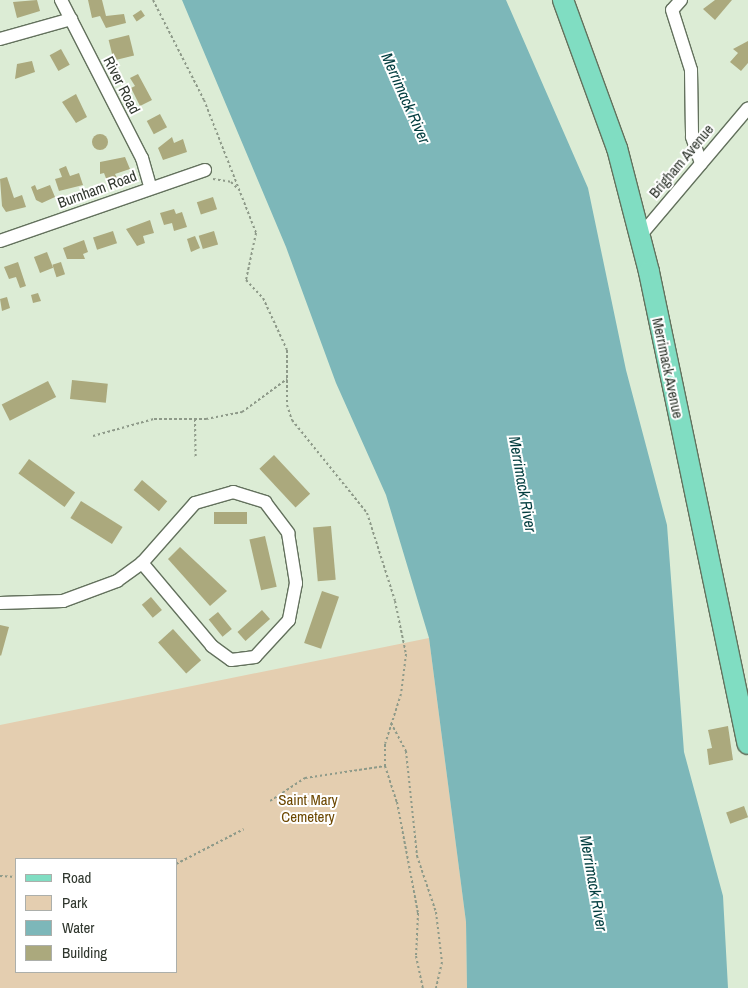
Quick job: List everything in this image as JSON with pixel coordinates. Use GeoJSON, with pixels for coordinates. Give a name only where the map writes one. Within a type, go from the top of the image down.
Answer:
{"type":"FeatureCollection","features":[{"type":"Feature","properties":{"kind":"main road","name":"Merrimack Avenue"},"geometry":{"type":"LineString","coordinates":[[563,0],[616,148],[640,236],[742,687],[748,744]]}},
{"type":"Feature","properties":{"kind":"street","name":"River Road"},"geometry":{"type":"LineString","coordinates":[[61,0],[142,158],[150,186]]}},
{"type":"Feature","properties":{"kind":"street"},"geometry":{"type":"LineString","coordinates":[[681,0],[672,10],[691,70],[692,137],[700,163]]}},
{"type":"Feature","properties":{"kind":"street"},"geometry":{"type":"LineString","coordinates":[[0,38],[71,19]]}},
{"type":"Feature","properties":{"kind":"street","name":"Brigham Avenue"},"geometry":{"type":"LineString","coordinates":[[640,236],[748,108]]}},
{"type":"Feature","properties":{"kind":"street","name":"Burnham Road"},"geometry":{"type":"LineString","coordinates":[[0,240],[150,186],[205,170]]}},
{"type":"Feature","properties":{"kind":"street"},"geometry":{"type":"LineString","coordinates":[[0,603],[43,604],[81,597],[117,581],[142,563],[195,503],[221,493],[255,497],[274,510],[288,533],[296,583],[289,620],[255,657],[231,660],[212,646],[142,563]]}},
{"type":"Feature","properties":{"kind":"path"},"geometry":{"type":"LineString","coordinates":[[153,0],[204,100],[256,233],[246,280],[263,298],[287,350],[287,405],[292,420],[367,513],[395,601],[406,654],[391,722],[385,766],[397,802],[418,912],[416,956],[423,988]]}},
{"type":"Feature","properties":{"kind":"path"},"geometry":{"type":"LineString","coordinates":[[205,170],[210,178],[230,182],[241,192]]}},
{"type":"Feature","properties":{"kind":"path"},"geometry":{"type":"LineString","coordinates":[[93,436],[154,418],[195,419],[248,410],[262,393],[288,379]]}},
{"type":"Feature","properties":{"kind":"path"},"geometry":{"type":"LineString","coordinates":[[195,419],[196,458]]}},
{"type":"Feature","properties":{"kind":"path"},"geometry":{"type":"LineString","coordinates":[[391,722],[406,751],[417,856],[436,912],[442,962],[436,988]]}},
{"type":"Feature","properties":{"kind":"path"},"geometry":{"type":"LineString","coordinates":[[270,801],[305,778],[385,766]]}},
{"type":"Feature","properties":{"kind":"path"},"geometry":{"type":"LineString","coordinates":[[178,863],[244,829]]}},
{"type":"Feature","properties":{"kind":"path"},"geometry":{"type":"LineString","coordinates":[[0,876],[15,877]]}},
{"type":"Feature","properties":{"kind":"green space","name":"Saint Mary Cemetery"},"geometry":{"type":"Polygon","coordinates":[[[429,638],[466,922],[467,988],[0,988],[0,725],[429,638]]]}},
{"type":"Feature","properties":{"kind":"water","name":"Merrimack River"},"geometry":{"type":"Polygon","coordinates":[[[182,0],[506,0],[588,188],[626,370],[667,525],[684,752],[723,896],[728,988],[467,988],[466,922],[429,638],[386,495],[336,383],[286,247],[182,0]]]}},
{"type":"Feature","properties":{"kind":"building"},"geometry":{"type":"Polygon","coordinates":[[[37,0],[40,11],[17,18],[13,2],[37,0]]]}},
{"type":"Feature","properties":{"kind":"building"},"geometry":{"type":"Polygon","coordinates":[[[88,0],[102,0],[106,16],[124,14],[126,23],[106,28],[100,16],[92,18],[88,0]]]}},
{"type":"Feature","properties":{"kind":"building"},"geometry":{"type":"Polygon","coordinates":[[[715,0],[732,0],[715,20],[703,9],[715,0]]]}},
{"type":"Feature","properties":{"kind":"building"},"geometry":{"type":"Polygon","coordinates":[[[141,10],[145,16],[137,21],[133,16],[141,10]]]}},
{"type":"Feature","properties":{"kind":"building"},"geometry":{"type":"Polygon","coordinates":[[[129,35],[134,55],[114,60],[109,40],[129,35]]]}},
{"type":"Feature","properties":{"kind":"building"},"geometry":{"type":"Polygon","coordinates":[[[748,41],[748,63],[741,71],[730,62],[738,53],[733,49],[748,41]]]}},
{"type":"Feature","properties":{"kind":"building"},"geometry":{"type":"Polygon","coordinates":[[[61,49],[70,65],[58,71],[50,55],[61,49]]]}},
{"type":"Feature","properties":{"kind":"building"},"geometry":{"type":"Polygon","coordinates":[[[32,61],[35,72],[15,79],[17,64],[32,61]]]}},
{"type":"Feature","properties":{"kind":"building"},"geometry":{"type":"Polygon","coordinates":[[[138,74],[152,100],[140,106],[131,88],[135,86],[130,78],[138,74]]]}},
{"type":"Feature","properties":{"kind":"building"},"geometry":{"type":"Polygon","coordinates":[[[76,94],[87,117],[76,123],[62,102],[76,94]]]}},
{"type":"Feature","properties":{"kind":"building"},"geometry":{"type":"Polygon","coordinates":[[[160,114],[167,127],[154,134],[147,121],[160,114]]]}},
{"type":"Feature","properties":{"kind":"building"},"geometry":{"type":"Polygon","coordinates":[[[100,134],[106,136],[108,142],[106,148],[100,150],[94,148],[92,142],[94,136],[100,134]]]}},
{"type":"Feature","properties":{"kind":"building"},"geometry":{"type":"Polygon","coordinates":[[[172,137],[174,143],[183,139],[187,152],[163,160],[158,148],[172,137]]]}},
{"type":"Feature","properties":{"kind":"building"},"geometry":{"type":"Polygon","coordinates":[[[125,157],[130,169],[115,174],[117,178],[107,181],[104,173],[100,174],[100,162],[125,157]]]}},
{"type":"Feature","properties":{"kind":"building"},"geometry":{"type":"Polygon","coordinates":[[[66,166],[70,176],[79,173],[83,185],[59,191],[55,179],[62,177],[59,169],[66,166]]]}},
{"type":"Feature","properties":{"kind":"building"},"geometry":{"type":"Polygon","coordinates":[[[7,177],[14,198],[22,195],[26,207],[6,212],[2,206],[0,179],[7,177]]]}},
{"type":"Feature","properties":{"kind":"building"},"geometry":{"type":"Polygon","coordinates":[[[35,185],[37,190],[50,185],[55,197],[42,203],[36,200],[31,187],[35,185]]]}},
{"type":"Feature","properties":{"kind":"building"},"geometry":{"type":"Polygon","coordinates":[[[213,197],[217,209],[201,215],[197,202],[213,197]]]}},
{"type":"Feature","properties":{"kind":"building"},"geometry":{"type":"Polygon","coordinates":[[[174,209],[176,214],[182,212],[187,227],[174,231],[172,223],[164,225],[160,213],[174,209]]]}},
{"type":"Feature","properties":{"kind":"building"},"geometry":{"type":"Polygon","coordinates":[[[150,220],[154,233],[143,236],[145,243],[137,246],[126,229],[150,220]]]}},
{"type":"Feature","properties":{"kind":"building"},"geometry":{"type":"Polygon","coordinates":[[[113,231],[117,243],[97,250],[93,237],[113,231]]]}},
{"type":"Feature","properties":{"kind":"building"},"geometry":{"type":"Polygon","coordinates":[[[214,231],[218,244],[203,249],[199,236],[214,231]]]}},
{"type":"Feature","properties":{"kind":"building"},"geometry":{"type":"Polygon","coordinates":[[[195,236],[200,248],[191,252],[187,239],[195,236]]]}},
{"type":"Feature","properties":{"kind":"building"},"geometry":{"type":"Polygon","coordinates":[[[84,240],[88,252],[83,254],[85,259],[67,259],[63,248],[84,240]]]}},
{"type":"Feature","properties":{"kind":"building"},"geometry":{"type":"Polygon","coordinates":[[[47,252],[53,268],[40,273],[34,257],[47,252]]]}},
{"type":"Feature","properties":{"kind":"building"},"geometry":{"type":"Polygon","coordinates":[[[18,262],[26,286],[20,288],[16,277],[9,279],[4,267],[18,262]]]}},
{"type":"Feature","properties":{"kind":"building"},"geometry":{"type":"Polygon","coordinates":[[[61,262],[65,274],[56,277],[52,265],[61,262]]]}},
{"type":"Feature","properties":{"kind":"building"},"geometry":{"type":"Polygon","coordinates":[[[38,293],[41,301],[33,303],[31,295],[38,293]]]}},
{"type":"Feature","properties":{"kind":"building"},"geometry":{"type":"Polygon","coordinates":[[[7,297],[10,308],[2,311],[0,299],[7,297]]]}},
{"type":"Feature","properties":{"kind":"building"},"geometry":{"type":"Polygon","coordinates":[[[72,380],[108,384],[106,403],[70,399],[72,380]]]}},
{"type":"Feature","properties":{"kind":"building"},"geometry":{"type":"Polygon","coordinates":[[[48,381],[56,397],[10,421],[2,405],[48,381]]]}},
{"type":"Feature","properties":{"kind":"building"},"geometry":{"type":"Polygon","coordinates":[[[274,455],[310,494],[296,507],[259,469],[274,455]]]}},
{"type":"Feature","properties":{"kind":"building"},"geometry":{"type":"Polygon","coordinates":[[[29,459],[75,493],[65,507],[18,474],[29,459]]]}},
{"type":"Feature","properties":{"kind":"building"},"geometry":{"type":"Polygon","coordinates":[[[142,480],[167,501],[159,511],[134,490],[142,480]]]}},
{"type":"Feature","properties":{"kind":"building"},"geometry":{"type":"Polygon","coordinates":[[[81,501],[123,527],[112,544],[70,518],[81,501]]]}},
{"type":"Feature","properties":{"kind":"building"},"geometry":{"type":"Polygon","coordinates":[[[214,512],[247,512],[247,524],[214,524],[214,512]]]}},
{"type":"Feature","properties":{"kind":"building"},"geometry":{"type":"Polygon","coordinates":[[[331,526],[336,580],[318,581],[313,528],[331,526]]]}},
{"type":"Feature","properties":{"kind":"building"},"geometry":{"type":"Polygon","coordinates":[[[265,536],[277,587],[261,590],[249,540],[265,536]]]}},
{"type":"Feature","properties":{"kind":"building"},"geometry":{"type":"Polygon","coordinates":[[[180,547],[227,591],[210,606],[168,559],[180,547]]]}},
{"type":"Feature","properties":{"kind":"building"},"geometry":{"type":"Polygon","coordinates":[[[322,591],[339,597],[321,649],[304,643],[322,591]]]}},
{"type":"Feature","properties":{"kind":"building"},"geometry":{"type":"Polygon","coordinates":[[[151,597],[162,610],[153,618],[142,605],[151,597]]]}},
{"type":"Feature","properties":{"kind":"building"},"geometry":{"type":"Polygon","coordinates":[[[262,610],[270,619],[246,641],[237,632],[262,610]]]}},
{"type":"Feature","properties":{"kind":"building"},"geometry":{"type":"Polygon","coordinates":[[[218,612],[232,629],[223,637],[209,620],[218,612]]]}},
{"type":"Feature","properties":{"kind":"building"},"geometry":{"type":"Polygon","coordinates":[[[0,625],[9,627],[1,656],[0,655],[0,625]]]}},
{"type":"Feature","properties":{"kind":"building"},"geometry":{"type":"Polygon","coordinates":[[[173,629],[201,660],[186,674],[158,642],[173,629]]]}},
{"type":"Feature","properties":{"kind":"building"},"geometry":{"type":"Polygon","coordinates":[[[728,726],[733,760],[709,765],[707,749],[712,748],[708,730],[728,726]]]}},
{"type":"Feature","properties":{"kind":"building"},"geometry":{"type":"Polygon","coordinates":[[[744,806],[748,817],[730,824],[726,812],[744,806]]]}}]}
